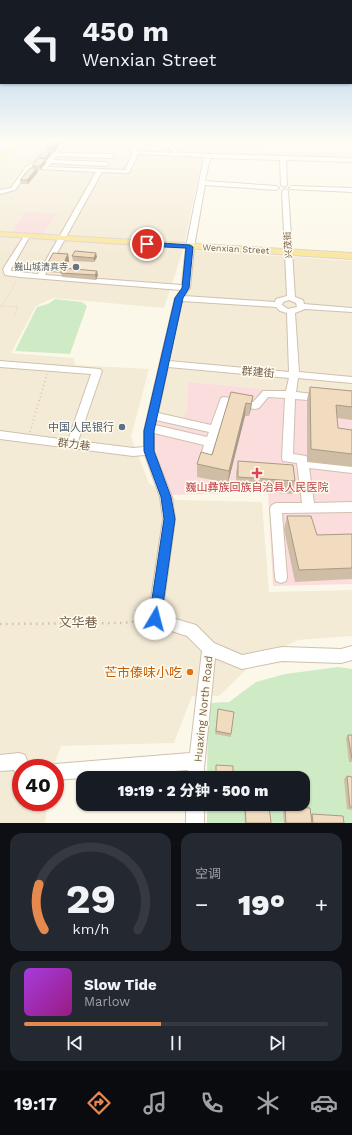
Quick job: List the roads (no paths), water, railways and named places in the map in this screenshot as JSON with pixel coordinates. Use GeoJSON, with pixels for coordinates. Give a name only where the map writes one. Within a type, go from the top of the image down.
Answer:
{"type":"FeatureCollection","features":[{"type":"Feature","properties":{"kind":"main road","name":"Wenxian Street"},"geometry":{"type":"LineString","coordinates":[[0,234],[352,256]]}},
{"type":"Feature","properties":{"kind":"street"},"geometry":{"type":"LineString","coordinates":[[0,192],[13,189],[20,179]]}},
{"type":"Feature","properties":{"kind":"street"},"geometry":{"type":"LineString","coordinates":[[41,276],[95,179]]}},
{"type":"Feature","properties":{"kind":"street"},"geometry":{"type":"LineString","coordinates":[[149,451],[150,428],[179,298],[186,288],[190,247],[203,179]]}},
{"type":"Feature","properties":{"kind":"street","name":"兴茂街"},"geometry":{"type":"LineString","coordinates":[[284,179],[291,298]]}},
{"type":"Feature","properties":{"kind":"street"},"geometry":{"type":"LineString","coordinates":[[202,183],[284,188],[291,190],[292,188],[352,190]]}},
{"type":"Feature","properties":{"kind":"street"},"geometry":{"type":"LineString","coordinates":[[27,236],[7,269],[8,272],[20,275],[186,288]]}},
{"type":"Feature","properties":{"kind":"street"},"geometry":{"type":"LineString","coordinates":[[179,298],[278,305],[281,309],[291,311],[299,309],[302,306],[352,310]]}},
{"type":"Feature","properties":{"kind":"street"},"geometry":{"type":"LineString","coordinates":[[278,305],[281,299],[291,298],[298,300],[302,306]]}},
{"type":"Feature","properties":{"kind":"street"},"geometry":{"type":"LineString","coordinates":[[291,311],[294,375],[290,396],[287,458],[302,459],[304,463],[314,465],[352,468]]}},
{"type":"Feature","properties":{"kind":"street"},"geometry":{"type":"LineString","coordinates":[[0,364],[97,371],[72,444]]}},
{"type":"Feature","properties":{"kind":"street","name":"群建街"},"geometry":{"type":"LineString","coordinates":[[165,364],[352,380]]}},
{"type":"Feature","properties":{"kind":"street"},"geometry":{"type":"LineString","coordinates":[[205,459],[224,400],[255,406],[266,393],[329,399]]}},
{"type":"Feature","properties":{"kind":"street"},"geometry":{"type":"LineString","coordinates":[[153,416],[214,429]]}},
{"type":"Feature","properties":{"kind":"street"},"geometry":{"type":"LineString","coordinates":[[150,428],[210,442]]}},
{"type":"Feature","properties":{"kind":"street","name":"群力巷"},"geometry":{"type":"LineString","coordinates":[[0,435],[133,452],[149,451]]}},
{"type":"Feature","properties":{"kind":"street","name":"Huaxing North Road"},"geometry":{"type":"LineString","coordinates":[[149,451],[166,497],[169,519],[155,619],[191,630],[209,648],[196,771]]}},
{"type":"Feature","properties":{"kind":"street"},"geometry":{"type":"LineString","coordinates":[[302,459],[309,508]]}},
{"type":"Feature","properties":{"kind":"street"},"geometry":{"type":"LineString","coordinates":[[281,577],[276,508],[352,508]]}},
{"type":"Feature","properties":{"kind":"street"},"geometry":{"type":"LineString","coordinates":[[209,648],[242,662],[282,654],[341,656],[352,653]]}},
{"type":"Feature","properties":{"kind":"street"},"geometry":{"type":"LineString","coordinates":[[64,771],[198,761]]}},
{"type":"Feature","properties":{"kind":"street"},"geometry":{"type":"LineString","coordinates":[[0,763],[12,762]]}},
{"type":"Feature","properties":{"kind":"street"},"geometry":{"type":"LineString","coordinates":[[195,811],[196,823]]}},
{"type":"Feature","properties":{"kind":"place","name":"巍山城清真寺"},"geometry":{"type":"Point","coordinates":[76,267]}},
{"type":"Feature","properties":{"kind":"place","name":"中国人民银行"},"geometry":{"type":"Point","coordinates":[122,427]}},
{"type":"Feature","properties":{"kind":"place","name":"巍山彝族回族自治县人民医院"},"geometry":{"type":"Point","coordinates":[257,473]}},
{"type":"Feature","properties":{"kind":"place","name":"芒市傣味小吃"},"geometry":{"type":"Point","coordinates":[190,672]}}]}
